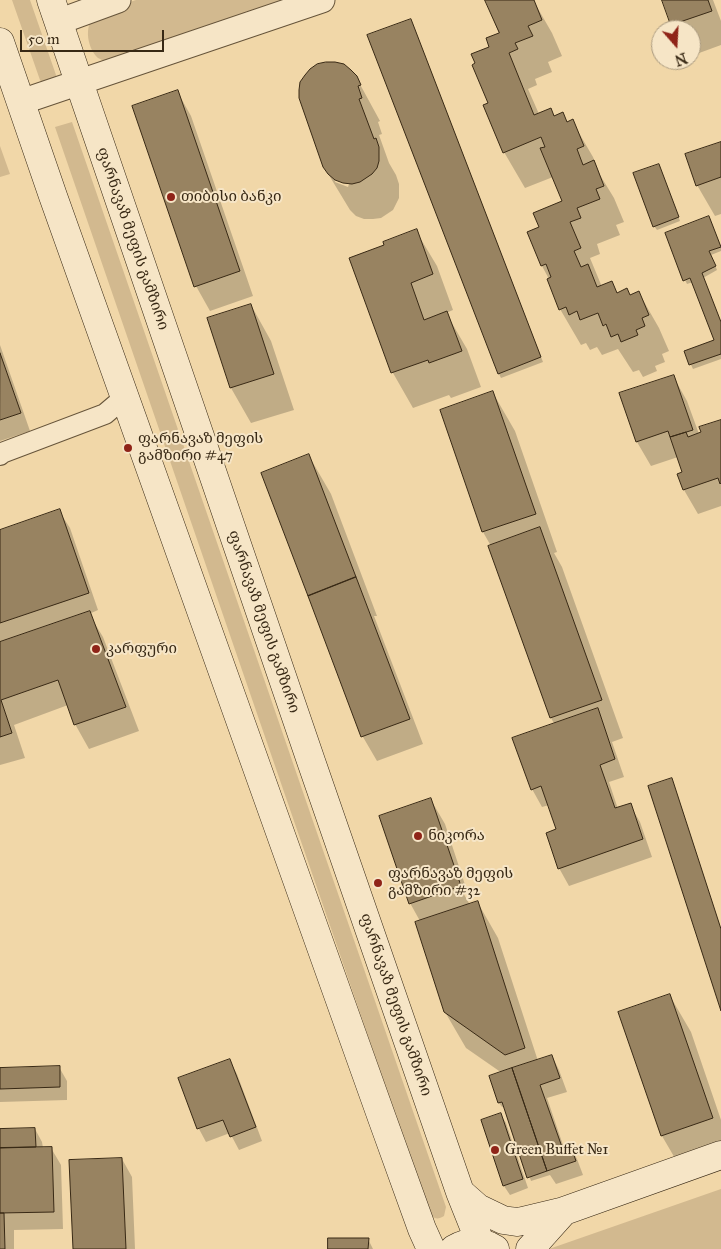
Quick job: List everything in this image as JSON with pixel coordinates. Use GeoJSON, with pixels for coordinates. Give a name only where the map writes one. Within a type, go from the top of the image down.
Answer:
{"type":"FeatureCollection","features":[{"type":"Feature","properties":{"kind":"main road","name":"ფარნავაზ მეფის გამზირი"},"geometry":{"type":"LineString","coordinates":[[54,11],[460,1192],[488,1245]]}},
{"type":"Feature","properties":{"kind":"main road"},"geometry":{"type":"LineString","coordinates":[[0,42],[124,396],[402,1175],[431,1249]]}},
{"type":"Feature","properties":{"kind":"main road"},"geometry":{"type":"LineString","coordinates":[[460,1192],[478,1208],[503,1220],[518,1222],[564,1211],[721,1155]]}},
{"type":"Feature","properties":{"kind":"main road"},"geometry":{"type":"LineString","coordinates":[[530,1249],[564,1211]]}},
{"type":"Feature","properties":{"kind":"main road"},"geometry":{"type":"LineString","coordinates":[[454,1249],[470,1242],[488,1245],[518,1222]]}},
{"type":"Feature","properties":{"kind":"street"},"geometry":{"type":"LineString","coordinates":[[54,11],[118,0]]}},
{"type":"Feature","properties":{"kind":"street"},"geometry":{"type":"LineString","coordinates":[[21,102],[322,0]]}},
{"type":"Feature","properties":{"kind":"street"},"geometry":{"type":"LineString","coordinates":[[0,455],[2,452],[105,414],[124,396]]}},
{"type":"Feature","properties":{"kind":"shaded area"},"geometry":{"type":"Polygon","coordinates":[[[12,0],[30,0],[56,79],[42,83],[40,80],[12,0]]]}},
{"type":"Feature","properties":{"kind":"shaded area"},"geometry":{"type":"Polygon","coordinates":[[[136,0],[299,0],[105,62],[98,58],[89,41],[88,28],[90,22],[103,11],[136,0]]]}},
{"type":"Feature","properties":{"kind":"shaded area"},"geometry":{"type":"Polygon","coordinates":[[[72,122],[446,1207],[444,1216],[440,1218],[434,1218],[429,1213],[55,127],[72,122]]]}},
{"type":"Feature","properties":{"kind":"shaded area"},"geometry":{"type":"Polygon","coordinates":[[[0,146],[10,174],[0,177],[0,146]]]}},
{"type":"Feature","properties":{"kind":"shaded area"},"geometry":{"type":"Polygon","coordinates":[[[721,1189],[721,1249],[549,1249],[721,1189]]]}},
{"type":"Feature","properties":{"kind":"building"},"geometry":{"type":"Polygon","coordinates":[[[485,0],[534,0],[542,20],[528,26],[533,36],[515,43],[518,49],[509,53],[534,115],[551,108],[554,116],[563,112],[567,122],[573,119],[584,146],[577,149],[583,165],[594,160],[604,186],[596,189],[600,199],[577,208],[581,218],[570,222],[581,248],[574,251],[581,267],[588,264],[597,287],[612,281],[617,293],[627,288],[630,295],[639,291],[649,315],[642,318],[645,326],[636,330],[638,335],[621,342],[618,334],[611,337],[606,324],[603,326],[598,313],[580,320],[577,311],[569,315],[566,307],[559,310],[547,279],[551,277],[546,264],[541,266],[527,232],[539,227],[533,213],[562,201],[540,148],[545,147],[541,137],[503,153],[483,105],[488,103],[472,65],[475,63],[471,54],[489,47],[486,38],[499,33],[485,0]]]}},
{"type":"Feature","properties":{"kind":"building"},"geometry":{"type":"Polygon","coordinates":[[[662,0],[708,0],[712,11],[686,20],[669,20],[662,0]]]}},
{"type":"Feature","properties":{"kind":"building"},"geometry":{"type":"Polygon","coordinates":[[[411,19],[541,357],[498,374],[367,35],[411,19]]]}},
{"type":"Feature","properties":{"kind":"building"},"geometry":{"type":"Polygon","coordinates":[[[326,62],[344,64],[357,76],[361,85],[358,86],[362,98],[359,99],[374,139],[376,138],[379,147],[377,168],[360,182],[352,184],[335,180],[323,167],[299,98],[300,82],[305,75],[317,64],[326,62]]]}},
{"type":"Feature","properties":{"kind":"building"},"geometry":{"type":"Polygon","coordinates":[[[178,90],[240,271],[194,287],[132,106],[178,90]]]}},
{"type":"Feature","properties":{"kind":"building"},"geometry":{"type":"Polygon","coordinates":[[[721,142],[721,177],[696,186],[685,154],[721,142]]]}},
{"type":"Feature","properties":{"kind":"building"},"geometry":{"type":"Polygon","coordinates":[[[659,164],[679,217],[653,227],[633,173],[659,164]]]}},
{"type":"Feature","properties":{"kind":"building"},"geometry":{"type":"Polygon","coordinates":[[[709,216],[721,247],[709,251],[716,266],[702,273],[721,322],[721,354],[689,365],[684,351],[714,340],[690,278],[683,281],[665,233],[709,216]]]}},
{"type":"Feature","properties":{"kind":"building"},"geometry":{"type":"Polygon","coordinates":[[[417,229],[433,274],[411,283],[424,320],[447,311],[462,351],[429,363],[428,360],[391,373],[349,258],[384,245],[383,242],[417,229]]]}},
{"type":"Feature","properties":{"kind":"building"},"geometry":{"type":"Polygon","coordinates":[[[251,304],[274,374],[230,388],[207,318],[251,304]]]}},
{"type":"Feature","properties":{"kind":"building"},"geometry":{"type":"Polygon","coordinates":[[[0,353],[21,413],[0,420],[0,353]]]}},
{"type":"Feature","properties":{"kind":"building"},"geometry":{"type":"Polygon","coordinates":[[[674,375],[693,430],[670,437],[668,431],[636,442],[619,393],[674,375]]]}},
{"type":"Feature","properties":{"kind":"building"},"geometry":{"type":"Polygon","coordinates":[[[493,391],[536,514],[482,532],[440,410],[493,391]]]}},
{"type":"Feature","properties":{"kind":"building"},"geometry":{"type":"Polygon","coordinates":[[[721,420],[721,483],[718,478],[683,490],[677,474],[682,472],[670,437],[686,432],[688,437],[701,432],[699,427],[721,420]]]}},
{"type":"Feature","properties":{"kind":"building"},"geometry":{"type":"Polygon","coordinates":[[[309,454],[356,577],[308,596],[261,473],[309,454]]]}},
{"type":"Feature","properties":{"kind":"building"},"geometry":{"type":"Polygon","coordinates":[[[60,509],[89,593],[0,623],[0,530],[60,509]]]}},
{"type":"Feature","properties":{"kind":"building"},"geometry":{"type":"Polygon","coordinates":[[[540,527],[602,700],[550,718],[488,546],[540,527]]]}},
{"type":"Feature","properties":{"kind":"building"},"geometry":{"type":"Polygon","coordinates":[[[356,577],[410,719],[361,737],[308,596],[356,577]]]}},
{"type":"Feature","properties":{"kind":"building"},"geometry":{"type":"Polygon","coordinates":[[[90,611],[126,707],[74,725],[58,680],[1,700],[12,733],[0,737],[0,642],[90,611]]]}},
{"type":"Feature","properties":{"kind":"building"},"geometry":{"type":"Polygon","coordinates":[[[598,708],[615,759],[600,765],[615,808],[631,803],[643,839],[558,869],[546,833],[556,829],[541,786],[531,790],[512,738],[598,708]]]}},
{"type":"Feature","properties":{"kind":"building"},"geometry":{"type":"Polygon","coordinates":[[[672,778],[721,929],[721,1011],[648,786],[672,778]]]}},
{"type":"Feature","properties":{"kind":"building"},"geometry":{"type":"Polygon","coordinates":[[[431,798],[461,886],[409,904],[379,816],[431,798]]]}},
{"type":"Feature","properties":{"kind":"building"},"geometry":{"type":"Polygon","coordinates":[[[478,901],[525,1048],[505,1055],[444,1012],[415,922],[478,901]]]}},
{"type":"Feature","properties":{"kind":"building"},"geometry":{"type":"Polygon","coordinates":[[[670,994],[713,1118],[661,1136],[618,1012],[670,994]]]}},
{"type":"Feature","properties":{"kind":"building"},"geometry":{"type":"Polygon","coordinates":[[[552,1055],[560,1078],[540,1085],[562,1147],[570,1144],[576,1161],[547,1171],[512,1068],[552,1055]]]}},
{"type":"Feature","properties":{"kind":"building"},"geometry":{"type":"Polygon","coordinates":[[[230,1059],[256,1127],[230,1137],[223,1120],[197,1129],[178,1078],[230,1059]]]}},
{"type":"Feature","properties":{"kind":"building"},"geometry":{"type":"Polygon","coordinates":[[[60,1066],[60,1087],[0,1089],[0,1068],[60,1066]]]}},
{"type":"Feature","properties":{"kind":"building"},"geometry":{"type":"Polygon","coordinates":[[[512,1068],[547,1171],[527,1178],[502,1102],[498,1103],[489,1076],[512,1068]]]}},
{"type":"Feature","properties":{"kind":"building"},"geometry":{"type":"Polygon","coordinates":[[[501,1113],[523,1179],[503,1186],[481,1120],[501,1113]]]}},
{"type":"Feature","properties":{"kind":"building"},"geometry":{"type":"Polygon","coordinates":[[[35,1128],[36,1147],[0,1148],[0,1129],[35,1128]]]}},
{"type":"Feature","properties":{"kind":"building"},"geometry":{"type":"Polygon","coordinates":[[[52,1147],[54,1212],[0,1213],[0,1148],[52,1147]]]}},
{"type":"Feature","properties":{"kind":"building"},"geometry":{"type":"Polygon","coordinates":[[[122,1158],[126,1249],[73,1249],[69,1160],[122,1158]]]}},
{"type":"Feature","properties":{"kind":"building"},"geometry":{"type":"Polygon","coordinates":[[[0,1213],[4,1213],[5,1249],[0,1249],[0,1213]]]}},
{"type":"Feature","properties":{"kind":"building"},"geometry":{"type":"Polygon","coordinates":[[[328,1238],[369,1238],[368,1249],[328,1249],[328,1238]]]}},
{"type":"Feature","properties":{"kind":"place","name":"თიბისი ბანკი"},"geometry":{"type":"Point","coordinates":[171,197]}},
{"type":"Feature","properties":{"kind":"place","name":"ფარნავაზ მეფის გამზირი #47"},"geometry":{"type":"Point","coordinates":[128,448]}},
{"type":"Feature","properties":{"kind":"place","name":"კარფური"},"geometry":{"type":"Point","coordinates":[96,649]}},
{"type":"Feature","properties":{"kind":"place","name":"ნიკორა"},"geometry":{"type":"Point","coordinates":[418,836]}},
{"type":"Feature","properties":{"kind":"place","name":"ფარნავაზ მეფის გამზირი #32"},"geometry":{"type":"Point","coordinates":[378,883]}},
{"type":"Feature","properties":{"kind":"place","name":"Green Buffet №1"},"geometry":{"type":"Point","coordinates":[495,1150]}}]}
